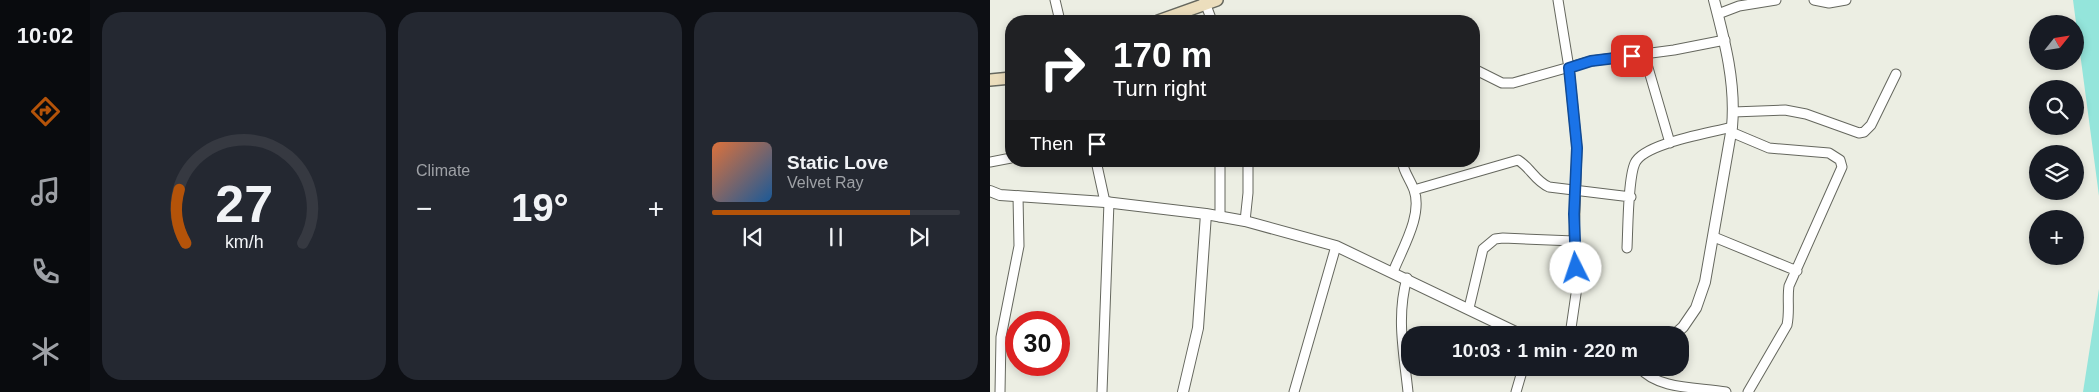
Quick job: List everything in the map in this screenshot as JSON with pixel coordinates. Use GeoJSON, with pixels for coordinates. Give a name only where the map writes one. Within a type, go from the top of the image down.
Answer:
{"type":"FeatureCollection","features":[{"type":"Feature","properties":{"kind":"main road"},"geometry":{"type":"LineString","coordinates":[[1173,15],[1204,2],[1217,0]]}},
{"type":"Feature","properties":{"kind":"main road"},"geometry":{"type":"LineString","coordinates":[[990,80],[1005,79]]}},
{"type":"Feature","properties":{"kind":"street"},"geometry":{"type":"LineString","coordinates":[[1055,0],[1059,15]]}},
{"type":"Feature","properties":{"kind":"street"},"geometry":{"type":"LineString","coordinates":[[1558,0],[1569,68],[1577,148],[1574,241],[1577,287],[1571,326]]}},
{"type":"Feature","properties":{"kind":"street"},"geometry":{"type":"LineString","coordinates":[[1684,326],[1696,308],[1705,282],[1732,130],[1734,103],[1725,40],[1714,0]]}},
{"type":"Feature","properties":{"kind":"street"},"geometry":{"type":"LineString","coordinates":[[1718,14],[1739,6],[1776,0]]}},
{"type":"Feature","properties":{"kind":"street"},"geometry":{"type":"LineString","coordinates":[[1814,0],[1829,3],[1846,0]]}},
{"type":"Feature","properties":{"kind":"street"},"geometry":{"type":"LineString","coordinates":[[1204,2],[1209,15]]}},
{"type":"Feature","properties":{"kind":"street"},"geometry":{"type":"LineString","coordinates":[[1480,72],[1502,83],[1513,83],[1591,61],[1725,40]]}},
{"type":"Feature","properties":{"kind":"street"},"geometry":{"type":"LineString","coordinates":[[1644,54],[1670,143]]}},
{"type":"Feature","properties":{"kind":"street"},"geometry":{"type":"LineString","coordinates":[[1733,112],[1785,110],[1806,114],[1864,132],[1871,125],[1896,74]]}},
{"type":"Feature","properties":{"kind":"street"},"geometry":{"type":"LineString","coordinates":[[1627,248],[1632,173],[1636,160],[1646,152],[1670,143],[1732,130],[1770,148],[1829,152],[1840,160],[1842,167],[1832,193],[1788,295],[1790,312],[1787,325],[1748,392]]}},
{"type":"Feature","properties":{"kind":"street"},"geometry":{"type":"LineString","coordinates":[[990,162],[1005,159]]}},
{"type":"Feature","properties":{"kind":"street"},"geometry":{"type":"LineString","coordinates":[[1414,190],[1518,160],[1525,164],[1541,184],[1576,192],[1631,197]]}},
{"type":"Feature","properties":{"kind":"street"},"geometry":{"type":"LineString","coordinates":[[1098,167],[1107,202],[1102,392]]}},
{"type":"Feature","properties":{"kind":"street"},"geometry":{"type":"LineString","coordinates":[[1220,167],[1220,217]]}},
{"type":"Feature","properties":{"kind":"street"},"geometry":{"type":"LineString","coordinates":[[1244,221],[1248,167]]}},
{"type":"Feature","properties":{"kind":"street"},"geometry":{"type":"LineString","coordinates":[[1393,272],[1412,223],[1416,205],[1414,190],[1403,167]]}},
{"type":"Feature","properties":{"kind":"street"},"geometry":{"type":"LineString","coordinates":[[990,192],[1000,195],[1107,202],[1206,214],[1244,221],[1336,246],[1407,278],[1504,326]]}},
{"type":"Feature","properties":{"kind":"street"},"geometry":{"type":"LineString","coordinates":[[1000,392],[1001,337],[1019,246],[1018,196]]}},
{"type":"Feature","properties":{"kind":"street"},"geometry":{"type":"LineString","coordinates":[[1183,392],[1198,328],[1206,214]]}},
{"type":"Feature","properties":{"kind":"street"},"geometry":{"type":"LineString","coordinates":[[1714,237],[1797,271]]}},
{"type":"Feature","properties":{"kind":"street"},"geometry":{"type":"LineString","coordinates":[[1469,308],[1483,249],[1488,243],[1503,238],[1574,241]]}},
{"type":"Feature","properties":{"kind":"street"},"geometry":{"type":"LineString","coordinates":[[1294,392],[1336,246]]}},
{"type":"Feature","properties":{"kind":"street"},"geometry":{"type":"LineString","coordinates":[[1407,278],[1401,299],[1400,324],[1408,392]]}},
{"type":"Feature","properties":{"kind":"street"},"geometry":{"type":"LineString","coordinates":[[1516,392],[1521,376]]}},
{"type":"Feature","properties":{"kind":"street"},"geometry":{"type":"LineString","coordinates":[[1650,376],[1654,379],[1722,392]]}},
{"type":"Feature","properties":{"kind":"water"},"geometry":{"type":"Polygon","coordinates":[[[2073,0],[2099,0],[2099,196],[2082,70],[2084,70],[2084,15],[2075,15],[2073,0]]]}},
{"type":"Feature","properties":{"kind":"water"},"geometry":{"type":"Polygon","coordinates":[[[2099,289],[2099,392],[2083,392],[2099,289]]]}},
{"type":"Feature","properties":{"kind":"route"},"geometry":{"type":"LineString","coordinates":[[1576,268],[1574,214],[1577,148],[1569,68],[1591,61],[1632,56]]}}]}
